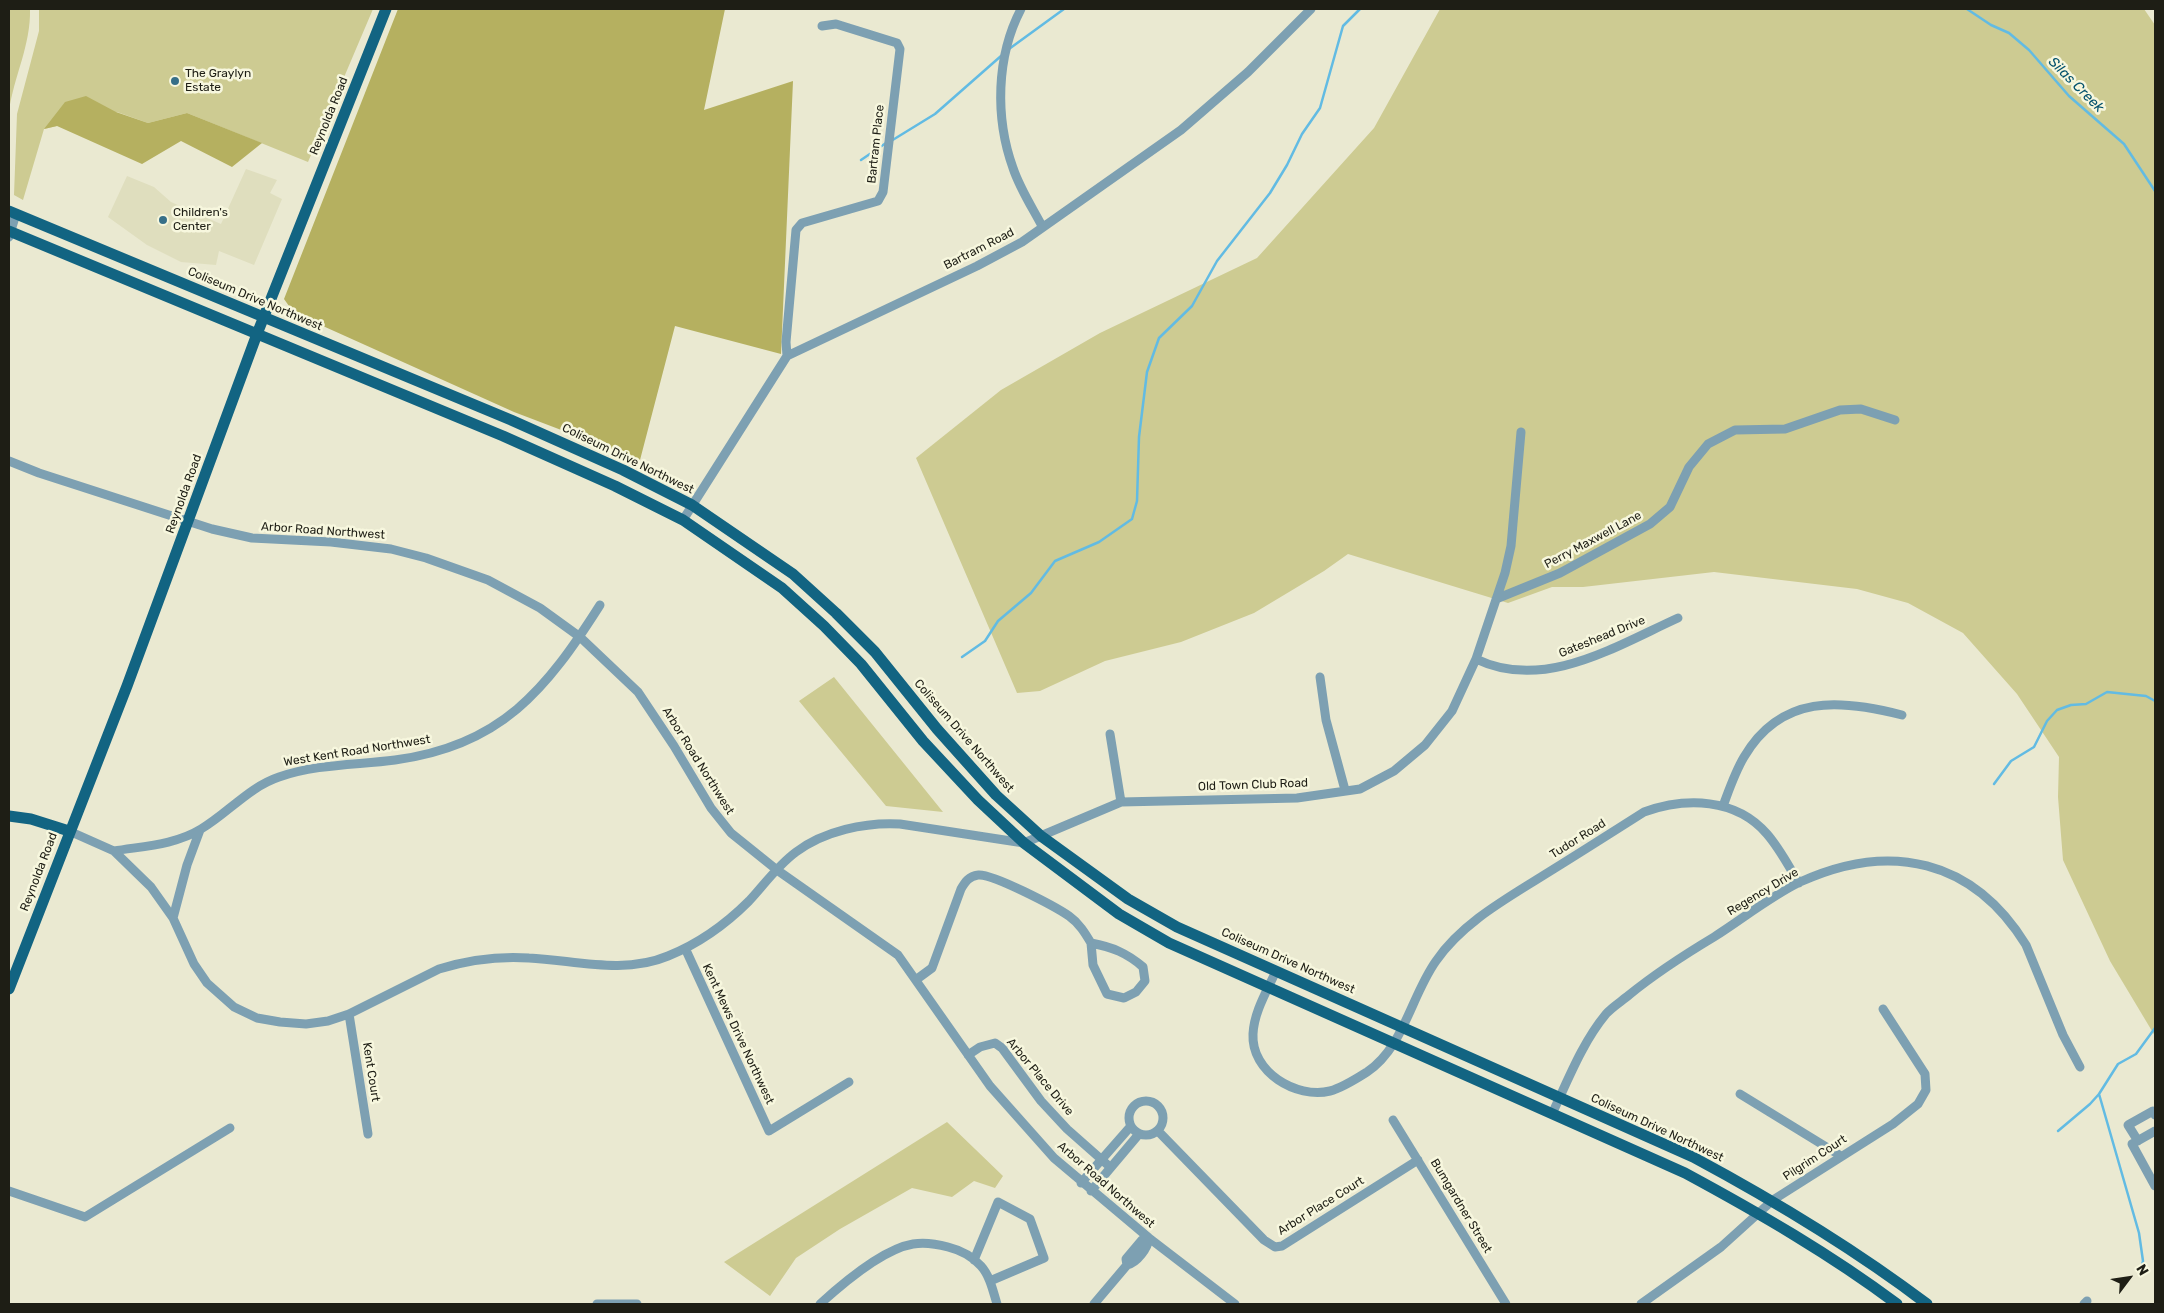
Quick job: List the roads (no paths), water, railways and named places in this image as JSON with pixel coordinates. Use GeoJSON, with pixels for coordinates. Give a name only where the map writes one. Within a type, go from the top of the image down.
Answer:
{"type":"FeatureCollection","features":[{"type":"Feature","properties":{"kind":"main road","name":"Reynolda Road"},"geometry":{"type":"LineString","coordinates":[[9,989],[69,831],[128,686],[257,334],[386,9]]}},
{"type":"Feature","properties":{"kind":"main road","name":"Coliseum Drive Northwest"},"geometry":{"type":"LineString","coordinates":[[13,212],[511,420],[623,470],[692,505],[793,574],[875,652],[937,729],[996,795],[1041,836],[1128,899],[1177,927],[1693,1157],[1773,1200],[1853,1250],[1927,1304]]}},
{"type":"Feature","properties":{"kind":"main road"},"geometry":{"type":"LineString","coordinates":[[10,233],[504,436],[615,486],[683,520],[782,588],[824,626],[862,664],[923,740],[978,800],[1024,843],[1118,914],[1169,943],[1685,1173],[1759,1213],[1843,1265],[1897,1304]]}},
{"type":"Feature","properties":{"kind":"main road"},"geometry":{"type":"LineString","coordinates":[[9,816],[31,819],[69,831]]}},
{"type":"Feature","properties":{"kind":"street"},"geometry":{"type":"LineString","coordinates":[[1021,9],[1006,53],[1000,106],[1013,169],[1042,226]]}},
{"type":"Feature","properties":{"kind":"street","name":"Bartram Road"},"geometry":{"type":"LineString","coordinates":[[786,356],[977,266],[1022,242],[1042,226],[1181,130],[1251,70],[1311,9]]}},
{"type":"Feature","properties":{"kind":"street","name":"Bartram Place"},"geometry":{"type":"LineString","coordinates":[[786,356],[796,230],[802,223],[878,201],[884,192],[900,49],[897,43],[836,24],[822,26]]}},
{"type":"Feature","properties":{"kind":"street"},"geometry":{"type":"LineString","coordinates":[[10,233],[13,212]]}},
{"type":"Feature","properties":{"kind":"street"},"geometry":{"type":"LineString","coordinates":[[683,520],[786,356]]}},
{"type":"Feature","properties":{"kind":"street","name":"Perry Maxwell Lane"},"geometry":{"type":"LineString","coordinates":[[1496,598],[1560,572],[1650,524],[1670,508],[1689,467],[1708,444],[1735,430],[1785,429],[1840,410],[1861,410],[1895,420]]}},
{"type":"Feature","properties":{"kind":"street","name":"Old Town Club Road"},"geometry":{"type":"LineString","coordinates":[[1024,843],[1121,802],[1296,798],[1360,788],[1394,771],[1426,745],[1452,711],[1476,659],[1506,568],[1511,546],[1521,432]]}},
{"type":"Feature","properties":{"kind":"street","name":"Arbor Road Northwest"},"geometry":{"type":"LineString","coordinates":[[9,461],[39,473],[188,523],[252,538],[331,542],[391,549],[426,558],[488,580],[524,597],[580,637],[642,699],[720,822],[777,870],[898,955],[917,979],[990,1086],[1022,1124],[1091,1191],[1235,1304]]}},
{"type":"Feature","properties":{"kind":"street","name":"West Kent Road Northwest"},"geometry":{"type":"LineString","coordinates":[[114,852],[172,842],[200,830],[239,800],[278,777],[313,769],[388,761],[433,753],[482,734],[536,693],[550,678],[580,637],[600,605]]}},
{"type":"Feature","properties":{"kind":"street","name":"Gateshead Drive"},"geometry":{"type":"LineString","coordinates":[[1476,659],[1491,666],[1506,669],[1555,669],[1678,618]]}},
{"type":"Feature","properties":{"kind":"street"},"geometry":{"type":"LineString","coordinates":[[1320,678],[1326,720],[1345,790]]}},
{"type":"Feature","properties":{"kind":"street"},"geometry":{"type":"LineString","coordinates":[[1723,806],[1736,772],[1752,744],[1769,727],[1782,718],[1809,707],[1828,703],[1872,707],[1902,715]]}},
{"type":"Feature","properties":{"kind":"street"},"geometry":{"type":"LineString","coordinates":[[1110,734],[1121,802]]}},
{"type":"Feature","properties":{"kind":"street","name":"Tudor Road"},"geometry":{"type":"LineString","coordinates":[[1276,971],[1256,1015],[1253,1043],[1261,1062],[1277,1080],[1295,1090],[1319,1093],[1339,1088],[1380,1062],[1394,1043],[1436,961],[1471,923],[1644,812],[1667,804],[1694,801],[1723,806],[1747,817],[1760,827],[1780,852],[1799,883]]}},
{"type":"Feature","properties":{"kind":"street"},"geometry":{"type":"LineString","coordinates":[[69,831],[114,852],[151,887],[173,918],[194,964],[207,982],[234,1007],[257,1018],[306,1024],[349,1014],[433,972],[454,964],[498,958],[527,958],[602,966],[630,965],[666,958],[713,932],[732,917],[796,851],[810,843],[844,830],[878,824],[900,824],[1024,843]]}},
{"type":"Feature","properties":{"kind":"street"},"geometry":{"type":"LineString","coordinates":[[173,918],[187,865],[200,830]]}},
{"type":"Feature","properties":{"kind":"street","name":"Regency Drive"},"geometry":{"type":"LineString","coordinates":[[1552,1114],[1585,1045],[1608,1012],[1654,975],[1799,883],[1856,862],[1888,860],[1928,866],[1954,877],[1979,891],[2005,916],[2026,946],[2063,1035],[2080,1067]]}},
{"type":"Feature","properties":{"kind":"street"},"geometry":{"type":"LineString","coordinates":[[917,979],[932,968],[961,889],[968,879],[975,875],[987,875],[1002,881],[1056,908],[1079,925],[1091,943],[1093,965],[1107,994],[1124,998],[1136,992],[1145,981],[1143,967],[1130,956],[1114,948],[1091,943]]}},
{"type":"Feature","properties":{"kind":"street","name":"Kent Mews Drive Northwest"},"geometry":{"type":"LineString","coordinates":[[685,948],[770,1131],[849,1082]]}},
{"type":"Feature","properties":{"kind":"street","name":"Pilgrim Court"},"geometry":{"type":"LineString","coordinates":[[1641,1304],[1720,1247],[1773,1200],[1912,1110],[1923,1098],[1926,1090],[1925,1074],[1922,1066],[1883,1009]]}},
{"type":"Feature","properties":{"kind":"street","name":"Kent Court"},"geometry":{"type":"LineString","coordinates":[[349,1014],[368,1134]]}},
{"type":"Feature","properties":{"kind":"street","name":"Arbor Place Drive"},"geometry":{"type":"LineString","coordinates":[[968,1055],[980,1047],[995,1044],[1002,1048],[1041,1101],[1067,1129],[1110,1167]]}},
{"type":"Feature","properties":{"kind":"street"},"geometry":{"type":"LineString","coordinates":[[1740,1094],[1841,1156]]}},
{"type":"Feature","properties":{"kind":"street"},"geometry":{"type":"LineString","coordinates":[[1141,1102],[1152,1102],[1157,1105],[1163,1114],[1162,1125],[1158,1131],[1150,1135],[1139,1134],[1131,1126],[1129,1120],[1132,1109],[1141,1102]]}},
{"type":"Feature","properties":{"kind":"street"},"geometry":{"type":"LineString","coordinates":[[2155,1115],[2153,1111],[2128,1125],[2155,1186]]}},
{"type":"Feature","properties":{"kind":"street","name":"Bumgardner Street"},"geometry":{"type":"LineString","coordinates":[[1394,1120],[1506,1304]]}},
{"type":"Feature","properties":{"kind":"street"},"geometry":{"type":"LineString","coordinates":[[1082,1183],[1131,1126]]}},
{"type":"Feature","properties":{"kind":"street"},"geometry":{"type":"LineString","coordinates":[[9,1191],[85,1217],[230,1128]]}},
{"type":"Feature","properties":{"kind":"street"},"geometry":{"type":"LineString","coordinates":[[2135,1142],[2155,1130]]}},
{"type":"Feature","properties":{"kind":"street","name":"Arbor Place Court"},"geometry":{"type":"LineString","coordinates":[[1158,1131],[1264,1240],[1275,1247],[1282,1246],[1418,1160]]}},
{"type":"Feature","properties":{"kind":"street"},"geometry":{"type":"LineString","coordinates":[[1091,1191],[1139,1134]]}},
{"type":"Feature","properties":{"kind":"street"},"geometry":{"type":"LineString","coordinates":[[974,1260],[998,1202],[1030,1219],[1044,1258],[990,1281]]}},
{"type":"Feature","properties":{"kind":"street"},"geometry":{"type":"LineString","coordinates":[[1094,1304],[1127,1265],[1133,1264],[1148,1245],[1149,1238]]}},
{"type":"Feature","properties":{"kind":"street"},"geometry":{"type":"LineString","coordinates":[[820,1304],[870,1265],[898,1249],[913,1244],[928,1244],[956,1249],[974,1260],[990,1281],[997,1304]]}},
{"type":"Feature","properties":{"kind":"street"},"geometry":{"type":"LineString","coordinates":[[597,1304],[637,1304]]}},
{"type":"Feature","properties":{"kind":"waterway"},"geometry":{"type":"LineString","coordinates":[[1009,49],[1064,9]]}},
{"type":"Feature","properties":{"kind":"waterway"},"geometry":{"type":"LineString","coordinates":[[962,657],[985,641],[998,621],[1031,593],[1055,561],[1099,542],[1132,519],[1137,501],[1139,437],[1147,372],[1159,338],[1192,306],[1217,261],[1270,193],[1287,165],[1302,134],[1320,108],[1343,26],[1360,9]]}},
{"type":"Feature","properties":{"kind":"waterway","name":"Silas Creek"},"geometry":{"type":"LineString","coordinates":[[1967,9],[1991,25],[2009,33],[2029,50],[2069,96],[2124,144],[2155,191]]}},
{"type":"Feature","properties":{"kind":"waterway"},"geometry":{"type":"LineString","coordinates":[[891,141],[935,114],[1001,56]]}},
{"type":"Feature","properties":{"kind":"waterway"},"geometry":{"type":"LineString","coordinates":[[861,160],[886,143]]}},
{"type":"Feature","properties":{"kind":"waterway"},"geometry":{"type":"LineString","coordinates":[[1994,784],[2011,761],[2034,747],[2047,721],[2057,710],[2071,705],[2086,704],[2107,692],[2146,696],[2155,701]]}},
{"type":"Feature","properties":{"kind":"waterway"},"geometry":{"type":"LineString","coordinates":[[2058,1131],[2090,1104],[2099,1094],[2118,1064],[2136,1054],[2155,1028]]}},
{"type":"Feature","properties":{"kind":"waterway"},"geometry":{"type":"LineString","coordinates":[[2099,1094],[2139,1233],[2143,1261],[2141,1269]]}},
{"type":"Feature","properties":{"kind":"place","name":"The Graylyn Estate"},"geometry":{"type":"Point","coordinates":[175,81]}},
{"type":"Feature","properties":{"kind":"place","name":"Children's Center"},"geometry":{"type":"Point","coordinates":[163,220]}}]}
